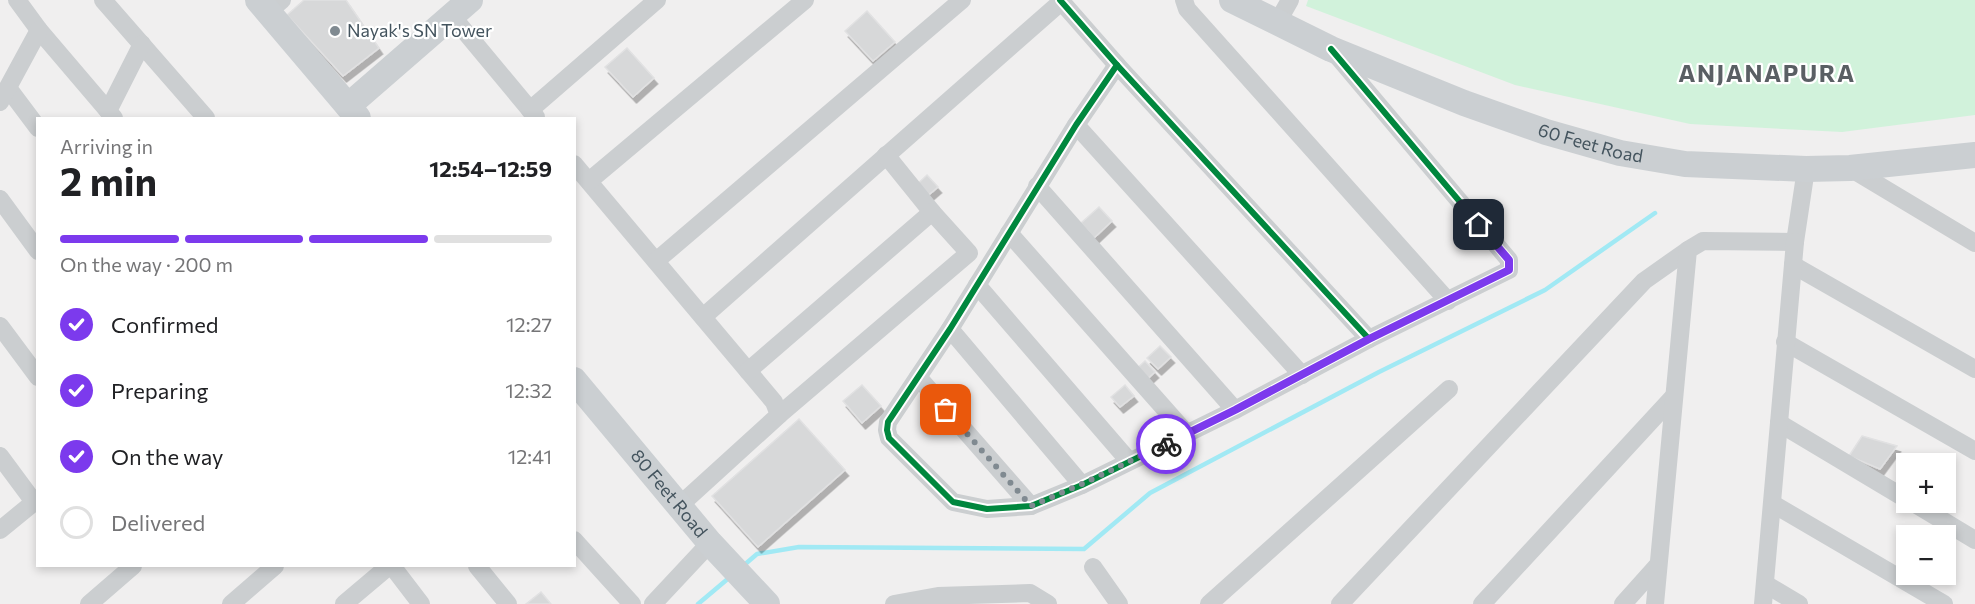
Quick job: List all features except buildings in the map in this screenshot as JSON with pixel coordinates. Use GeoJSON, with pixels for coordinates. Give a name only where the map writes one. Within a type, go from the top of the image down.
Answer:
{"type":"FeatureCollection","features":[{"type":"Feature","properties":{"kind":"street"},"geometry":{"type":"LineString","coordinates":[[18,0],[39,30],[111,115],[142,44]]}},
{"type":"Feature","properties":{"kind":"street"},"geometry":{"type":"LineString","coordinates":[[269,4],[353,112],[461,8],[533,114],[657,0]]}},
{"type":"Feature","properties":{"kind":"street"},"geometry":{"type":"LineString","coordinates":[[589,182],[805,0]]}},
{"type":"Feature","properties":{"kind":"street"},"geometry":{"type":"LineString","coordinates":[[656,261],[962,0]]}},
{"type":"Feature","properties":{"kind":"street"},"geometry":{"type":"LineString","coordinates":[[1184,0],[1187,9],[1448,301]]}},
{"type":"Feature","properties":{"kind":"street","name":"60 Feet Road"},"geometry":{"type":"LineString","coordinates":[[1232,0],[1331,49],[1464,103],[1546,132],[1620,153],[1684,164],[1806,170],[1850,168],[1975,155]]}},
{"type":"Feature","properties":{"kind":"street"},"geometry":{"type":"LineString","coordinates":[[1277,23],[1290,0]]}},
{"type":"Feature","properties":{"kind":"street"},"geometry":{"type":"LineString","coordinates":[[105,1],[205,117]]}},
{"type":"Feature","properties":{"kind":"street"},"geometry":{"type":"LineString","coordinates":[[703,317],[1061,1],[1369,339]]}},
{"type":"Feature","properties":{"kind":"street"},"geometry":{"type":"LineString","coordinates":[[36,126],[4,95],[39,30]]}},
{"type":"Feature","properties":{"kind":"street"},"geometry":{"type":"LineString","coordinates":[[1117,65],[1076,125],[950,329],[888,422],[889,438],[953,502],[987,509],[1031,506],[1187,434],[1369,339],[1509,270],[1509,260],[1331,49]]}},
{"type":"Feature","properties":{"kind":"street"},"geometry":{"type":"LineString","coordinates":[[1076,125],[1302,375]]}},
{"type":"Feature","properties":{"kind":"street"},"geometry":{"type":"LineString","coordinates":[[679,506],[779,415],[969,253],[886,155]]}},
{"type":"Feature","properties":{"kind":"street"},"geometry":{"type":"LineString","coordinates":[[576,166],[774,402],[779,415]]}},
{"type":"Feature","properties":{"kind":"street"},"geometry":{"type":"LineString","coordinates":[[1850,168],[1975,243]]}},
{"type":"Feature","properties":{"kind":"street"},"geometry":{"type":"LineString","coordinates":[[1764,604],[1785,342],[1795,242],[1806,170]]}},
{"type":"Feature","properties":{"kind":"street"},"geometry":{"type":"LineString","coordinates":[[1037,186],[1235,410]]}},
{"type":"Feature","properties":{"kind":"street"},"geometry":{"type":"LineString","coordinates":[[0,199],[36,248]]}},
{"type":"Feature","properties":{"kind":"street"},"geometry":{"type":"LineString","coordinates":[[748,371],[932,212]]}},
{"type":"Feature","properties":{"kind":"street"},"geometry":{"type":"LineString","coordinates":[[1009,233],[1187,434]]}},
{"type":"Feature","properties":{"kind":"street"},"geometry":{"type":"LineString","coordinates":[[1340,604],[1644,281],[1672,259],[1703,242],[1795,242]]}},
{"type":"Feature","properties":{"kind":"street"},"geometry":{"type":"LineString","coordinates":[[1654,604],[1688,250]]}},
{"type":"Feature","properties":{"kind":"street"},"geometry":{"type":"LineString","coordinates":[[1793,265],[1975,369]]}},
{"type":"Feature","properties":{"kind":"street"},"geometry":{"type":"LineString","coordinates":[[977,285],[1130,461]]}},
{"type":"Feature","properties":{"kind":"street"},"geometry":{"type":"LineString","coordinates":[[0,326],[36,374]]}},
{"type":"Feature","properties":{"kind":"street"},"geometry":{"type":"LineString","coordinates":[[950,329],[1082,484]]}},
{"type":"Feature","properties":{"kind":"street"},"geometry":{"type":"LineString","coordinates":[[1785,342],[1975,451]]}},
{"type":"Feature","properties":{"kind":"street"},"geometry":{"type":"LineString","coordinates":[[918,377],[1031,506]]}},
{"type":"Feature","properties":{"kind":"street","name":"80 Feet Road"},"geometry":{"type":"LineString","coordinates":[[576,382],[710,543],[767,604]]}},
{"type":"Feature","properties":{"kind":"street"},"geometry":{"type":"LineString","coordinates":[[1209,604],[1449,389]]}},
{"type":"Feature","properties":{"kind":"street"},"geometry":{"type":"LineString","coordinates":[[1482,604],[1674,396]]}},
{"type":"Feature","properties":{"kind":"street"},"geometry":{"type":"LineString","coordinates":[[1779,423],[1896,493]]}},
{"type":"Feature","properties":{"kind":"street"},"geometry":{"type":"LineString","coordinates":[[0,456],[36,501],[0,530]]}},
{"type":"Feature","properties":{"kind":"street"},"geometry":{"type":"LineString","coordinates":[[1773,504],[1944,604]]}},
{"type":"Feature","properties":{"kind":"street"},"geometry":{"type":"LineString","coordinates":[[1930,513],[1975,540]]}},
{"type":"Feature","properties":{"kind":"street"},"geometry":{"type":"LineString","coordinates":[[576,542],[632,604]]}},
{"type":"Feature","properties":{"kind":"street"},"geometry":{"type":"LineString","coordinates":[[653,604],[710,543]]}},
{"type":"Feature","properties":{"kind":"street"},"geometry":{"type":"LineString","coordinates":[[1623,604],[1657,566]]}},
{"type":"Feature","properties":{"kind":"street"},"geometry":{"type":"LineString","coordinates":[[89,604],[132,567]]}},
{"type":"Feature","properties":{"kind":"street"},"geometry":{"type":"LineString","coordinates":[[231,604],[274,567]]}},
{"type":"Feature","properties":{"kind":"street"},"geometry":{"type":"LineString","coordinates":[[348,603],[390,567]]}},
{"type":"Feature","properties":{"kind":"street"},"geometry":{"type":"LineString","coordinates":[[392,567],[421,604]]}},
{"type":"Feature","properties":{"kind":"street"},"geometry":{"type":"LineString","coordinates":[[478,567],[508,604]]}},
{"type":"Feature","properties":{"kind":"street"},"geometry":{"type":"LineString","coordinates":[[1093,567],[1119,604]]}},
{"type":"Feature","properties":{"kind":"street"},"geometry":{"type":"LineString","coordinates":[[1767,585],[1799,604]]}},
{"type":"Feature","properties":{"kind":"street"},"geometry":{"type":"LineString","coordinates":[[894,604],[1030,593],[1048,604]]}},
{"type":"Feature","properties":{"kind":"green space"},"geometry":{"type":"Polygon","coordinates":[[[1308,0],[1975,0],[1975,115],[1842,132],[1690,124],[1515,85],[1306,6],[1308,0]]]}},
{"type":"Feature","properties":{"kind":"waterway"},"geometry":{"type":"LineString","coordinates":[[743,566],[757,554],[799,547],[1084,549],[1150,493],[1379,372],[1545,290],[1655,213]]}},
{"type":"Feature","properties":{"kind":"waterway"},"geometry":{"type":"LineString","coordinates":[[698,604],[730,577]]}},
{"type":"Feature","properties":{"kind":"cycle path"},"geometry":{"type":"LineString","coordinates":[[1060,0],[1369,339],[1509,270],[1509,260],[1331,49]]}},
{"type":"Feature","properties":{"kind":"cycle path"},"geometry":{"type":"LineString","coordinates":[[1117,65],[1076,125],[950,329],[888,422],[889,438],[953,502],[987,509],[1031,506],[1082,485],[1235,410],[1369,339]]}},
{"type":"Feature","properties":{"kind":"way so far"},"geometry":{"type":"LineString","coordinates":[[946,410],[1031,506],[1166,444]]}},
{"type":"Feature","properties":{"kind":"place","name":"Nayak's SN Tower"},"geometry":{"type":"Point","coordinates":[335,31]}},
{"type":"Feature","properties":{"kind":"district","name":"ANJANAPURA"},"geometry":{"type":"Point","coordinates":[1767,74]}},
{"type":"Feature","properties":{"kind":"route"},"geometry":{"type":"LineString","coordinates":[[1166,444],[1369,339],[1509,270],[1509,260],[1479,225]]}}]}
